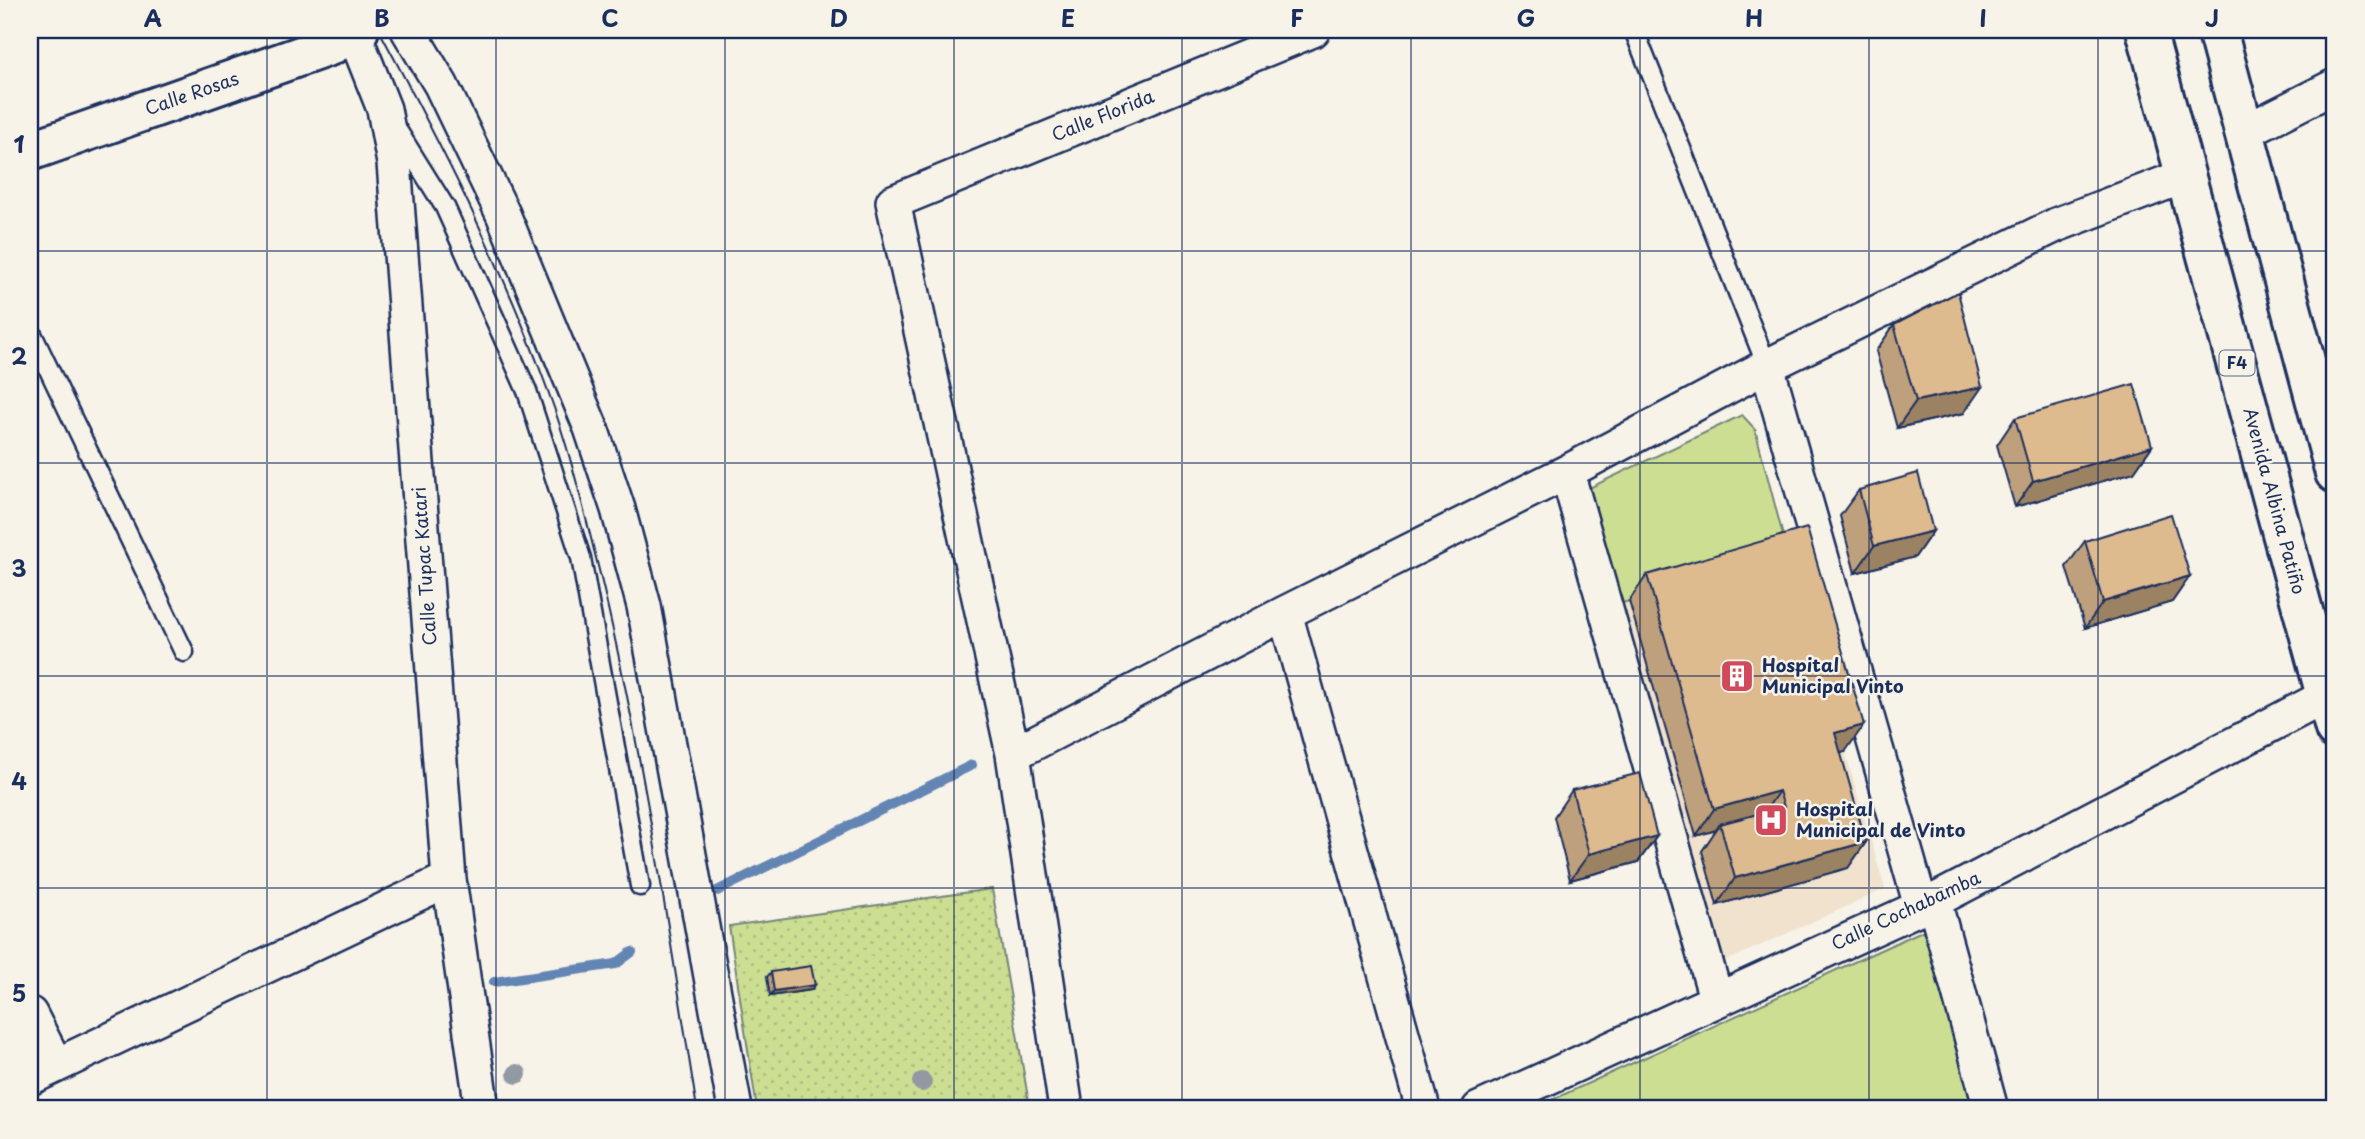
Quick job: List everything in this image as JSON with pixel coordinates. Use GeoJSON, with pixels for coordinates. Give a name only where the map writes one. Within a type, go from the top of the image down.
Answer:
{"type":"FeatureCollection","features":[{"type":"Feature","properties":{"kind":"main road","name":"Avenida Albina Patiño"},"geometry":{"type":"LineString","coordinates":[[2146,30],[2331,713]]}},
{"type":"Feature","properties":{"kind":"main road"},"geometry":{"type":"LineString","coordinates":[[2217,30],[2335,473]]}},
{"type":"Feature","properties":{"kind":"main road","name":"Calle Rosas"},"geometry":{"type":"LineString","coordinates":[[30,151],[329,46],[355,31]]}},
{"type":"Feature","properties":{"kind":"street"},"geometry":{"type":"LineString","coordinates":[[408,30],[441,85],[503,214],[591,428],[618,509],[644,606],[735,1109]]}},
{"type":"Feature","properties":{"kind":"street","name":"Calle Florida"},"geometry":{"type":"LineString","coordinates":[[1013,754],[893,202],[1313,30]]}},
{"type":"Feature","properties":{"kind":"street","name":"Calle Tupac Katari"},"geometry":{"type":"LineString","coordinates":[[355,31],[384,109],[394,163],[449,879],[482,1109]]}},
{"type":"Feature","properties":{"kind":"street"},"geometry":{"type":"LineString","coordinates":[[2244,132],[2335,86]]}},
{"type":"Feature","properties":{"kind":"street"},"geometry":{"type":"LineString","coordinates":[[1066,1109],[1013,754],[1285,613],[1567,472],[1766,366],[2056,225],[2187,175]]}},
{"type":"Feature","properties":{"kind":"street"},"geometry":{"type":"LineString","coordinates":[[1766,366],[1991,1109]]}},
{"type":"Feature","properties":{"kind":"street"},"geometry":{"type":"LineString","coordinates":[[1567,472],[1716,998]]}},
{"type":"Feature","properties":{"kind":"street"},"geometry":{"type":"LineString","coordinates":[[1285,613],[1423,1109]]}},
{"type":"Feature","properties":{"kind":"street","name":"Calle Cochabamba"},"geometry":{"type":"LineString","coordinates":[[1479,1109],[1928,903],[2331,713]]}},
{"type":"Feature","properties":{"kind":"street"},"geometry":{"type":"LineString","coordinates":[[30,1014],[43,1072],[449,879]]}},
{"type":"Feature","properties":{"kind":"lane"},"geometry":{"type":"LineString","coordinates":[[1634,30],[1766,366]]}},
{"type":"Feature","properties":{"kind":"lane"},"geometry":{"type":"LineString","coordinates":[[384,109],[445,208],[527,391],[581,558],[640,886]]}},
{"type":"Feature","properties":{"kind":"lane"},"geometry":{"type":"LineString","coordinates":[[30,330],[184,652]]}},
{"type":"Feature","properties":{"kind":"shaded area","name":"Hospital Municipal de Vinto"},"geometry":{"type":"Polygon","coordinates":[[[1788,555],[1885,889],[1717,965],[1619,604],[1788,555]]]}},
{"type":"Feature","properties":{"kind":"green space"},"geometry":{"type":"Polygon","coordinates":[[[1742,415],[1755,429],[1788,555],[1619,604],[1587,489],[1742,415]]]}},
{"type":"Feature","properties":{"kind":"green space"},"geometry":{"type":"Polygon","coordinates":[[[992,889],[1030,1109],[757,1109],[729,926],[992,889]]]}},
{"type":"Feature","properties":{"kind":"green space"},"geometry":{"type":"Polygon","coordinates":[[[1922,931],[1931,937],[1977,1109],[1532,1109],[1922,931]]]}},
{"type":"Feature","properties":{"kind":"building"},"geometry":{"type":"Polygon","coordinates":[[[1958,292],[1982,387],[1916,401],[1894,325],[1958,292]]]}},
{"type":"Feature","properties":{"kind":"building"},"geometry":{"type":"Polygon","coordinates":[[[2134,384],[2152,446],[2033,481],[2015,418],[2134,384]]]}},
{"type":"Feature","properties":{"kind":"building"},"geometry":{"type":"Polygon","coordinates":[[[1918,473],[1933,531],[1874,546],[1859,490],[1918,473]]]}},
{"type":"Feature","properties":{"kind":"building"},"geometry":{"type":"Polygon","coordinates":[[[2171,514],[2190,576],[2103,602],[2085,541],[2171,514]]]}},
{"type":"Feature","properties":{"kind":"building","name":"Hospital Municipal de Vinto"},"geometry":{"type":"Polygon","coordinates":[[[1807,528],[1864,725],[1835,733],[1866,842],[1735,878],[1720,824],[1784,807],[1779,791],[1714,809],[1647,575],[1807,528]]]}},
{"type":"Feature","properties":{"kind":"building"},"geometry":{"type":"Polygon","coordinates":[[[1640,773],[1657,836],[1589,854],[1572,790],[1640,773]]]}},
{"type":"Feature","properties":{"kind":"building"},"geometry":{"type":"Polygon","coordinates":[[[811,966],[815,985],[774,991],[771,972],[811,966]]]}},
{"type":"Feature","properties":{"kind":"waterway"},"geometry":{"type":"LineString","coordinates":[[717,891],[972,765]]}},
{"type":"Feature","properties":{"kind":"waterway"},"geometry":{"type":"LineString","coordinates":[[494,982],[616,964],[632,952]]}},
{"type":"Feature","properties":{"kind":"tram line"},"geometry":{"type":"LineString","coordinates":[[379,30],[426,118],[491,253],[530,344],[569,455],[598,566],[628,701],[653,836],[697,1109]]}},
{"type":"Feature","properties":{"kind":"place","name":"Hospital Municipal Vinto"},"geometry":{"type":"Point","coordinates":[1737,676]}},
{"type":"Feature","properties":{"kind":"place","name":"Hospital Municipal de Vinto"},"geometry":{"type":"Point","coordinates":[1771,820]}}]}
